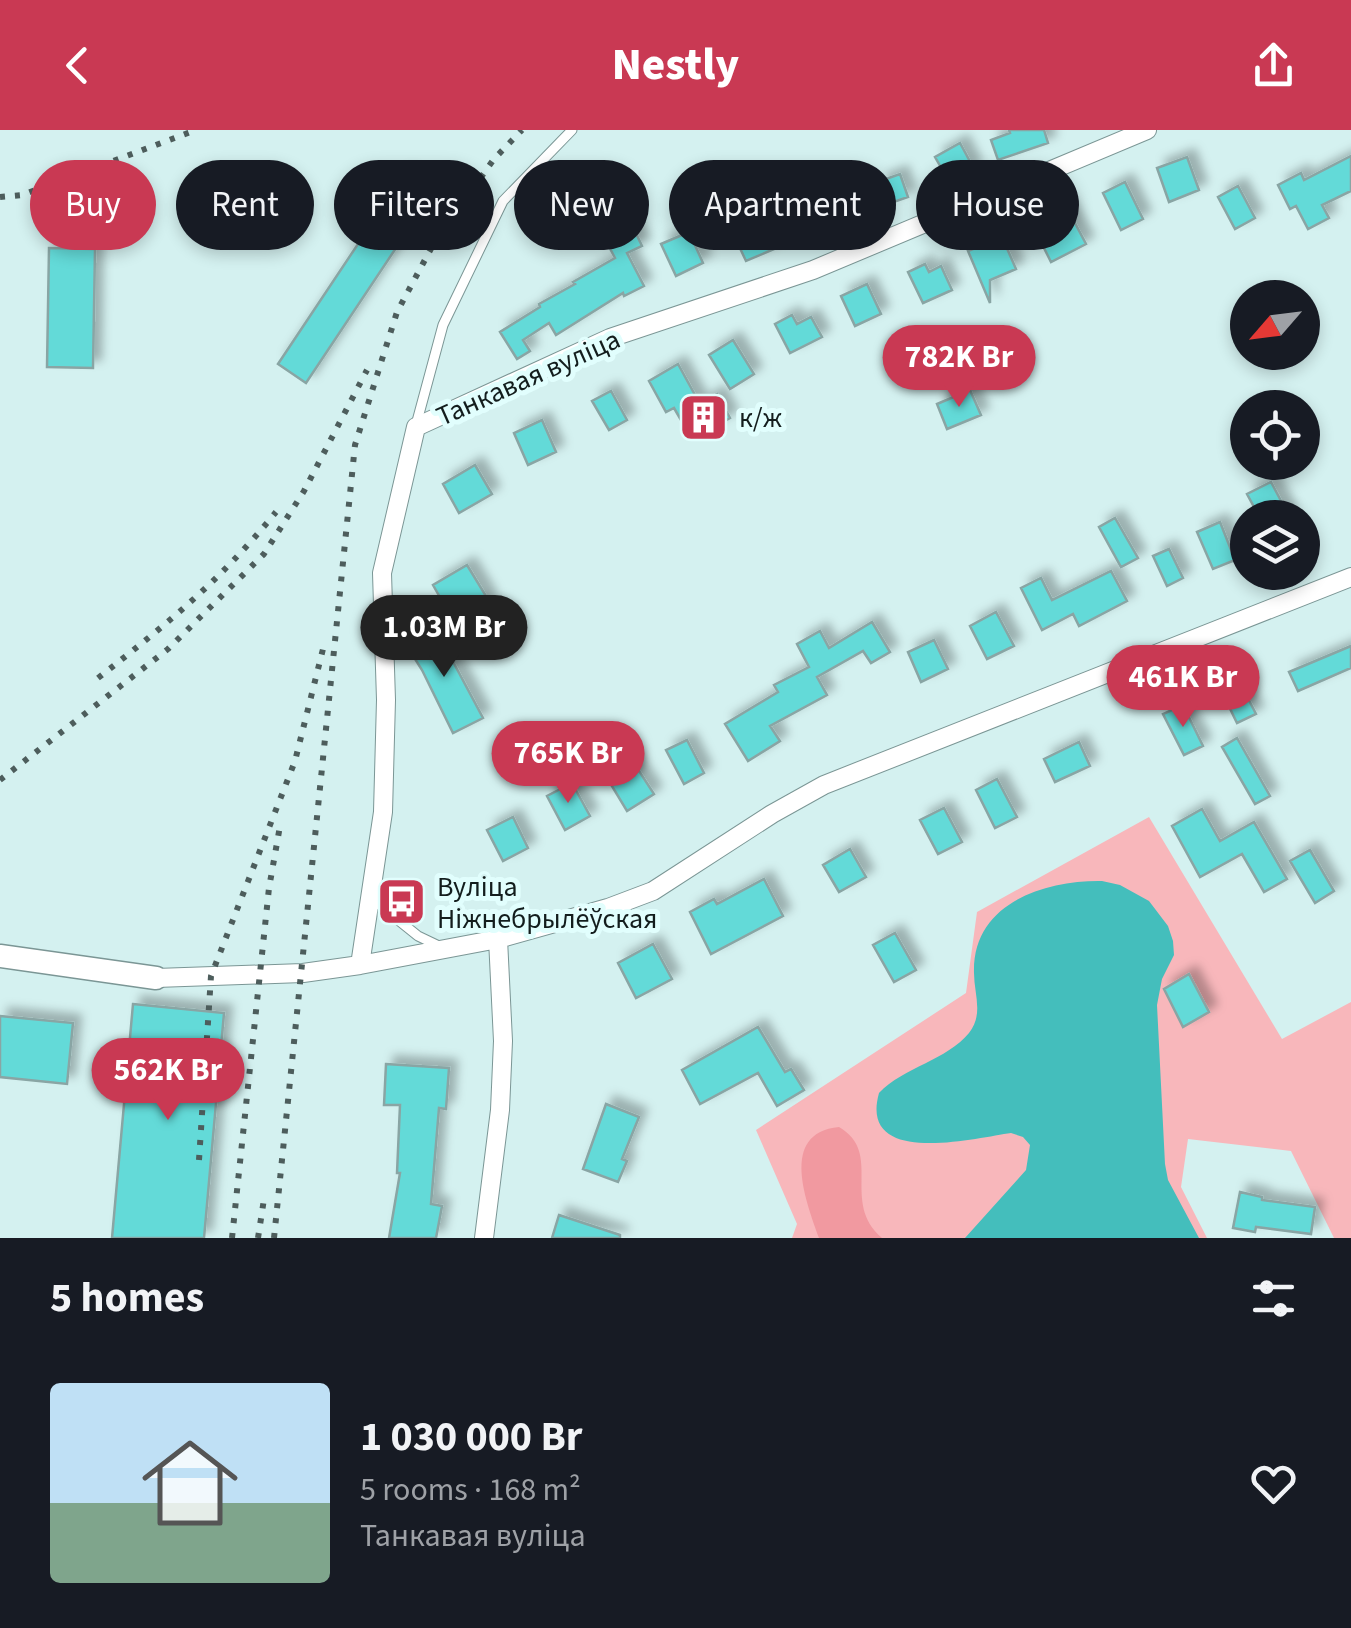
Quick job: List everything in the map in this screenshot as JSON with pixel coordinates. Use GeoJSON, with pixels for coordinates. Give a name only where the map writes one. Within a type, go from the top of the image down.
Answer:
{"type":"FeatureCollection","features":[{"type":"Feature","properties":{"kind":"street","name":"Танкавая вуліца"},"geometry":{"type":"LineString","coordinates":[[360,965],[384,785],[382,573],[416,427],[610,338],[813,270],[1147,130]]}},
{"type":"Feature","properties":{"kind":"street"},"geometry":{"type":"LineString","coordinates":[[0,956],[156,978],[303,974],[498,939],[653,891],[824,785],[1351,577]]}},
{"type":"Feature","properties":{"kind":"street"},"geometry":{"type":"LineString","coordinates":[[484,1238],[500,1110],[503,1041],[498,939]]}},
{"type":"Feature","properties":{"kind":"lane"},"geometry":{"type":"LineString","coordinates":[[416,427],[444,325],[503,201],[572,130]]}},
{"type":"Feature","properties":{"kind":"lane"},"geometry":{"type":"LineString","coordinates":[[370,897],[418,936],[447,950]]}},
{"type":"Feature","properties":{"kind":"shaded area"},"geometry":{"type":"Polygon","coordinates":[[[1149,817],[1282,1039],[1351,1002],[1351,1238],[1334,1238],[1291,1151],[1188,1139],[1181,1187],[1207,1238],[792,1238],[797,1224],[756,1130],[966,993],[977,912],[1149,817]]]}},
{"type":"Feature","properties":{"kind":"shaded area"},"geometry":{"type":"Polygon","coordinates":[[[839,1127],[859,1150],[864,1209],[882,1238],[819,1238],[804,1189],[803,1156],[808,1142],[820,1132],[839,1127]]]}},
{"type":"Feature","properties":{"kind":"water"},"geometry":{"type":"Polygon","coordinates":[[[1102,881],[1120,885],[1149,901],[1168,926],[1173,941],[1174,955],[1162,979],[1157,1005],[1165,1164],[1168,1180],[1199,1238],[965,1238],[1026,1170],[1030,1145],[1023,1137],[1011,1133],[948,1142],[902,1140],[886,1132],[877,1116],[879,1093],[949,1050],[974,1026],[977,949],[985,929],[999,913],[1036,891],[1102,881]]]}},
{"type":"Feature","properties":{"kind":"building"},"geometry":{"type":"Polygon","coordinates":[[[1009,130],[1044,130],[1048,143],[998,160],[991,140],[1010,133],[1009,130]]]}},
{"type":"Feature","properties":{"kind":"building"},"geometry":{"type":"Polygon","coordinates":[[[960,143],[969,160],[937,160],[935,157],[960,143]]]}},
{"type":"Feature","properties":{"kind":"building"},"geometry":{"type":"Polygon","coordinates":[[[1351,156],[1351,191],[1322,205],[1329,218],[1308,229],[1296,206],[1290,209],[1278,185],[1301,173],[1304,180],[1351,156]]]}},
{"type":"Feature","properties":{"kind":"building"},"geometry":{"type":"Polygon","coordinates":[[[1187,157],[1199,190],[1169,202],[1157,168],[1187,157]]]}},
{"type":"Feature","properties":{"kind":"building"},"geometry":{"type":"Polygon","coordinates":[[[900,174],[908,197],[896,201],[896,175],[900,174]]]}},
{"type":"Feature","properties":{"kind":"building"},"geometry":{"type":"Polygon","coordinates":[[[1125,182],[1143,219],[1121,230],[1103,193],[1125,182]]]}},
{"type":"Feature","properties":{"kind":"building"},"geometry":{"type":"Polygon","coordinates":[[[1238,186],[1255,218],[1235,229],[1218,197],[1238,186]]]}},
{"type":"Feature","properties":{"kind":"building"},"geometry":{"type":"Polygon","coordinates":[[[669,241],[669,250],[697,250],[703,263],[676,276],[661,244],[669,241]]]}},
{"type":"Feature","properties":{"kind":"building"},"geometry":{"type":"Polygon","coordinates":[[[49,250],[95,250],[93,368],[47,367],[49,250]]]}},
{"type":"Feature","properties":{"kind":"building"},"geometry":{"type":"Polygon","coordinates":[[[354,250],[395,250],[306,383],[278,364],[354,250]]]}},
{"type":"Feature","properties":{"kind":"building"},"geometry":{"type":"Polygon","coordinates":[[[611,250],[633,250],[627,253],[644,286],[624,296],[623,293],[556,335],[549,323],[523,340],[530,351],[517,359],[500,332],[615,258],[611,250]]]}},
{"type":"Feature","properties":{"kind":"building"},"geometry":{"type":"Polygon","coordinates":[[[741,250],[772,250],[746,261],[741,250]]]}},
{"type":"Feature","properties":{"kind":"building"},"geometry":{"type":"Polygon","coordinates":[[[1008,250],[1016,269],[990,280],[990,303],[968,251],[1008,250]]]}},
{"type":"Feature","properties":{"kind":"building"},"geometry":{"type":"Polygon","coordinates":[[[1045,250],[1074,250],[1051,262],[1045,250]]]}},
{"type":"Feature","properties":{"kind":"building"},"geometry":{"type":"Polygon","coordinates":[[[925,264],[929,272],[941,266],[952,290],[923,303],[908,272],[925,264]]]}},
{"type":"Feature","properties":{"kind":"building"},"geometry":{"type":"Polygon","coordinates":[[[867,284],[881,314],[855,326],[841,296],[867,284]]]}},
{"type":"Feature","properties":{"kind":"building"},"geometry":{"type":"Polygon","coordinates":[[[792,315],[797,324],[811,317],[822,337],[790,353],[775,324],[792,315]]]}},
{"type":"Feature","properties":{"kind":"building"},"geometry":{"type":"Polygon","coordinates":[[[733,340],[754,374],[730,389],[709,355],[733,340]]]}},
{"type":"Feature","properties":{"kind":"building"},"geometry":{"type":"Polygon","coordinates":[[[678,364],[700,404],[717,394],[730,418],[692,439],[674,408],[666,412],[649,381],[678,364]]]}},
{"type":"Feature","properties":{"kind":"building"},"geometry":{"type":"Polygon","coordinates":[[[970,390],[981,415],[947,429],[937,404],[970,390]]]}},
{"type":"Feature","properties":{"kind":"building"},"geometry":{"type":"Polygon","coordinates":[[[611,391],[627,420],[609,430],[592,401],[611,391]]]}},
{"type":"Feature","properties":{"kind":"building"},"geometry":{"type":"Polygon","coordinates":[[[542,420],[556,452],[528,465],[514,433],[542,420]]]}},
{"type":"Feature","properties":{"kind":"building"},"geometry":{"type":"Polygon","coordinates":[[[475,465],[492,494],[459,513],[443,484],[475,465]]]}},
{"type":"Feature","properties":{"kind":"building"},"geometry":{"type":"Polygon","coordinates":[[[1271,482],[1280,500],[1250,500],[1247,494],[1271,482]]]}},
{"type":"Feature","properties":{"kind":"building"},"geometry":{"type":"Polygon","coordinates":[[[1115,518],[1138,558],[1121,567],[1099,527],[1115,518]]]}},
{"type":"Feature","properties":{"kind":"building"},"geometry":{"type":"Polygon","coordinates":[[[1220,522],[1230,547],[1230,562],[1213,569],[1197,532],[1220,522]]]}},
{"type":"Feature","properties":{"kind":"building"},"geometry":{"type":"Polygon","coordinates":[[[1169,549],[1183,578],[1167,586],[1153,556],[1169,549]]]}},
{"type":"Feature","properties":{"kind":"building"},"geometry":{"type":"Polygon","coordinates":[[[467,565],[489,601],[454,622],[433,585],[467,565]]]}},
{"type":"Feature","properties":{"kind":"building"},"geometry":{"type":"Polygon","coordinates":[[[1111,571],[1127,601],[1079,626],[1073,614],[1042,630],[1021,588],[1041,578],[1052,600],[1111,571]]]}},
{"type":"Feature","properties":{"kind":"building"},"geometry":{"type":"Polygon","coordinates":[[[996,612],[1014,646],[987,659],[970,626],[996,612]]]}},
{"type":"Feature","properties":{"kind":"building"},"geometry":{"type":"Polygon","coordinates":[[[872,622],[890,652],[871,663],[863,651],[817,677],[827,695],[770,726],[780,741],[748,761],[725,724],[778,692],[774,685],[809,667],[797,644],[820,631],[829,648],[872,622]]]}},
{"type":"Feature","properties":{"kind":"building"},"geometry":{"type":"Polygon","coordinates":[[[434,626],[483,718],[453,733],[405,643],[434,626]]]}},
{"type":"Feature","properties":{"kind":"building"},"geometry":{"type":"Polygon","coordinates":[[[934,640],[948,669],[921,682],[908,652],[934,640]]]}},
{"type":"Feature","properties":{"kind":"building"},"geometry":{"type":"Polygon","coordinates":[[[1351,646],[1351,668],[1298,691],[1289,672],[1351,646]]]}},
{"type":"Feature","properties":{"kind":"building"},"geometry":{"type":"Polygon","coordinates":[[[1239,681],[1256,714],[1237,723],[1221,690],[1239,681]]]}},
{"type":"Feature","properties":{"kind":"building"},"geometry":{"type":"Polygon","coordinates":[[[1183,705],[1203,746],[1184,755],[1163,714],[1183,705]]]}},
{"type":"Feature","properties":{"kind":"building"},"geometry":{"type":"Polygon","coordinates":[[[1237,738],[1270,796],[1255,804],[1222,747],[1237,738]]]}},
{"type":"Feature","properties":{"kind":"building"},"geometry":{"type":"Polygon","coordinates":[[[687,740],[704,773],[684,784],[666,750],[687,740]]]}},
{"type":"Feature","properties":{"kind":"building"},"geometry":{"type":"Polygon","coordinates":[[[1079,742],[1090,766],[1055,782],[1044,759],[1079,742]]]}},
{"type":"Feature","properties":{"kind":"building"},"geometry":{"type":"Polygon","coordinates":[[[630,757],[654,794],[627,811],[604,773],[630,757]]]}},
{"type":"Feature","properties":{"kind":"building"},"geometry":{"type":"Polygon","coordinates":[[[997,779],[1017,817],[995,828],[976,790],[997,779]]]}},
{"type":"Feature","properties":{"kind":"building"},"geometry":{"type":"Polygon","coordinates":[[[572,783],[590,816],[565,830],[547,796],[572,783]]]}},
{"type":"Feature","properties":{"kind":"building"},"geometry":{"type":"Polygon","coordinates":[[[944,808],[962,842],[938,854],[920,820],[944,808]]]}},
{"type":"Feature","properties":{"kind":"building"},"geometry":{"type":"Polygon","coordinates":[[[1202,809],[1220,841],[1254,822],[1287,879],[1264,892],[1242,854],[1200,877],[1172,826],[1202,809]]]}},
{"type":"Feature","properties":{"kind":"building"},"geometry":{"type":"Polygon","coordinates":[[[513,817],[528,848],[503,861],[487,830],[513,817]]]}},
{"type":"Feature","properties":{"kind":"building"},"geometry":{"type":"Polygon","coordinates":[[[850,849],[866,877],[839,892],[823,865],[850,849]]]}},
{"type":"Feature","properties":{"kind":"building"},"geometry":{"type":"Polygon","coordinates":[[[1310,850],[1334,891],[1315,903],[1290,861],[1310,850]]]}},
{"type":"Feature","properties":{"kind":"building"},"geometry":{"type":"Polygon","coordinates":[[[764,879],[783,916],[711,954],[690,912],[714,899],[717,904],[764,879]]]}},
{"type":"Feature","properties":{"kind":"building"},"geometry":{"type":"Polygon","coordinates":[[[895,933],[916,970],[894,982],[873,945],[895,933]]]}},
{"type":"Feature","properties":{"kind":"building"},"geometry":{"type":"Polygon","coordinates":[[[653,944],[672,979],[636,998],[618,963],[653,944]]]}},
{"type":"Feature","properties":{"kind":"building"},"geometry":{"type":"Polygon","coordinates":[[[1189,974],[1209,1012],[1183,1027],[1164,989],[1189,974]]]}},
{"type":"Feature","properties":{"kind":"building"},"geometry":{"type":"Polygon","coordinates":[[[133,1004],[224,1013],[204,1238],[112,1238],[133,1004]]]}},
{"type":"Feature","properties":{"kind":"building"},"geometry":{"type":"Polygon","coordinates":[[[0,1016],[73,1023],[67,1084],[0,1077],[0,1016]]]}},
{"type":"Feature","properties":{"kind":"building"},"geometry":{"type":"Polygon","coordinates":[[[758,1027],[785,1072],[791,1069],[804,1090],[777,1106],[758,1073],[700,1104],[682,1070],[758,1027]]]}},
{"type":"Feature","properties":{"kind":"building"},"geometry":{"type":"Polygon","coordinates":[[[386,1064],[449,1068],[446,1109],[439,1108],[431,1204],[442,1206],[436,1238],[389,1238],[400,1173],[400,1105],[384,1105],[386,1064]]]}},
{"type":"Feature","properties":{"kind":"building"},"geometry":{"type":"Polygon","coordinates":[[[606,1104],[639,1117],[622,1159],[627,1161],[618,1182],[583,1169],[606,1104]]]}},
{"type":"Feature","properties":{"kind":"building"},"geometry":{"type":"Polygon","coordinates":[[[1240,1192],[1262,1200],[1315,1207],[1311,1234],[1233,1228],[1240,1192]]]}},
{"type":"Feature","properties":{"kind":"building"},"geometry":{"type":"Polygon","coordinates":[[[559,1215],[620,1235],[620,1238],[552,1238],[559,1215]]]}},
{"type":"Feature","properties":{"kind":"railway"},"geometry":{"type":"LineString","coordinates":[[0,197],[22,195],[196,130]]}},
{"type":"Feature","properties":{"kind":"railway"},"geometry":{"type":"LineString","coordinates":[[274,1238],[355,445],[397,312],[434,243],[494,159],[522,130]]}},
{"type":"Feature","properties":{"kind":"railway"},"geometry":{"type":"LineString","coordinates":[[0,780],[168,649],[264,554],[304,491],[367,370]]}},
{"type":"Feature","properties":{"kind":"railway"},"geometry":{"type":"LineString","coordinates":[[98,678],[192,601],[276,512]]}},
{"type":"Feature","properties":{"kind":"railway"},"geometry":{"type":"LineString","coordinates":[[199,1160],[211,976],[295,761],[324,645]]}},
{"type":"Feature","properties":{"kind":"railway"},"geometry":{"type":"LineString","coordinates":[[232,1238],[269,888],[280,826]]}},
{"type":"Feature","properties":{"kind":"railway"},"geometry":{"type":"LineString","coordinates":[[258,1238],[264,1199]]}},
{"type":"Feature","properties":{"kind":"place","name":"к/ж"},"geometry":{"type":"Point","coordinates":[704,417]}},
{"type":"Feature","properties":{"kind":"place","name":"Вуліца Ніжнебрылёўская"},"geometry":{"type":"Point","coordinates":[402,902]}}]}
